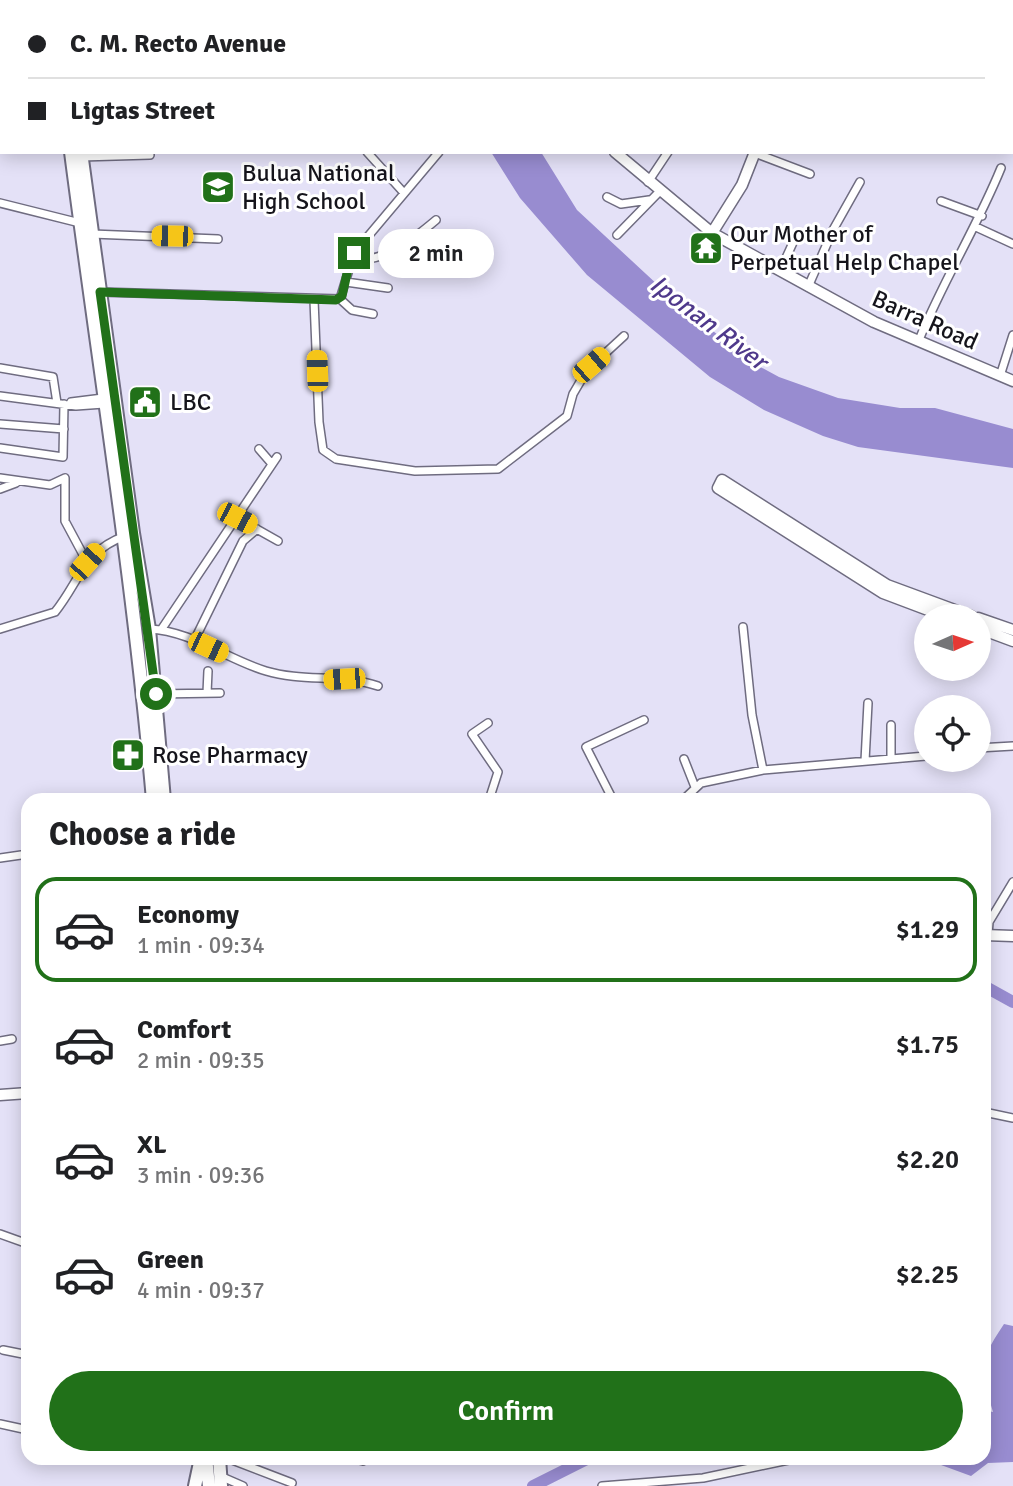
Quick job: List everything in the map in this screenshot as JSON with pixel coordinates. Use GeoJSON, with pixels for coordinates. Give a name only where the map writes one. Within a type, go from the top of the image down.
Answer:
{"type":"FeatureCollection","features":[{"type":"Feature","properties":{"kind":"highway"},"geometry":{"type":"LineString","coordinates":[[77,154],[80,223],[94,292],[127,535],[152,793]]}},
{"type":"Feature","properties":{"kind":"highway"},"geometry":{"type":"LineString","coordinates":[[77,154],[91,234],[103,401],[127,535],[155,629],[156,694],[163,793]]}},
{"type":"Feature","properties":{"kind":"highway"},"geometry":{"type":"LineString","coordinates":[[195,1486],[198,1465]]}},
{"type":"Feature","properties":{"kind":"highway"},"geometry":{"type":"LineString","coordinates":[[202,1465],[209,1486]]}},
{"type":"Feature","properties":{"kind":"street"},"geometry":{"type":"LineString","coordinates":[[77,154],[150,155]]}},
{"type":"Feature","properties":{"kind":"street"},"geometry":{"type":"LineString","coordinates":[[369,154],[404,193]]}},
{"type":"Feature","properties":{"kind":"street"},"geometry":{"type":"LineString","coordinates":[[340,299],[350,260],[437,154]]}},
{"type":"Feature","properties":{"kind":"street","name":"Barra Road"},"geometry":{"type":"LineString","coordinates":[[617,154],[659,192],[712,233],[874,322],[1013,381]]}},
{"type":"Feature","properties":{"kind":"street"},"geometry":{"type":"LineString","coordinates":[[648,182],[667,154]]}},
{"type":"Feature","properties":{"kind":"street"},"geometry":{"type":"LineString","coordinates":[[712,233],[742,185],[754,154]]}},
{"type":"Feature","properties":{"kind":"street"},"geometry":{"type":"LineString","coordinates":[[757,154],[810,174]]}},
{"type":"Feature","properties":{"kind":"street"},"geometry":{"type":"LineString","coordinates":[[919,340],[960,254],[982,216],[1001,168]]}},
{"type":"Feature","properties":{"kind":"street"},"geometry":{"type":"LineString","coordinates":[[808,286],[833,230],[860,182]]}},
{"type":"Feature","properties":{"kind":"street"},"geometry":{"type":"LineString","coordinates":[[617,234],[659,192]]}},
{"type":"Feature","properties":{"kind":"street"},"geometry":{"type":"LineString","coordinates":[[607,197],[621,204],[650,200]]}},
{"type":"Feature","properties":{"kind":"street"},"geometry":{"type":"LineString","coordinates":[[941,201],[982,216]]}},
{"type":"Feature","properties":{"kind":"street"},"geometry":{"type":"LineString","coordinates":[[0,203],[80,223]]}},
{"type":"Feature","properties":{"kind":"street"},"geometry":{"type":"LineString","coordinates":[[350,260],[382,257],[412,240],[436,220]]}},
{"type":"Feature","properties":{"kind":"street"},"geometry":{"type":"LineString","coordinates":[[976,227],[1013,244]]}},
{"type":"Feature","properties":{"kind":"street"},"geometry":{"type":"LineString","coordinates":[[91,234],[218,239]]}},
{"type":"Feature","properties":{"kind":"street"},"geometry":{"type":"LineString","coordinates":[[780,271],[796,236]]}},
{"type":"Feature","properties":{"kind":"street"},"geometry":{"type":"LineString","coordinates":[[345,282],[387,288]]}},
{"type":"Feature","properties":{"kind":"street"},"geometry":{"type":"LineString","coordinates":[[94,292],[340,299],[352,310],[373,314]]}},
{"type":"Feature","properties":{"kind":"street"},"geometry":{"type":"LineString","coordinates":[[314,300],[319,422],[323,450],[336,459],[415,471],[490,470],[507,463],[567,416],[573,394],[587,370],[624,336]]}},
{"type":"Feature","properties":{"kind":"street"},"geometry":{"type":"LineString","coordinates":[[999,376],[1013,335]]}},
{"type":"Feature","properties":{"kind":"street"},"geometry":{"type":"LineString","coordinates":[[0,368],[53,377],[64,429],[63,457],[0,448]]}},
{"type":"Feature","properties":{"kind":"street"},"geometry":{"type":"LineString","coordinates":[[0,396],[60,403],[103,401]]}},
{"type":"Feature","properties":{"kind":"street"},"geometry":{"type":"LineString","coordinates":[[0,424],[64,429]]}},
{"type":"Feature","properties":{"kind":"street"},"geometry":{"type":"LineString","coordinates":[[259,449],[272,464]]}},
{"type":"Feature","properties":{"kind":"street"},"geometry":{"type":"LineString","coordinates":[[277,457],[237,518],[155,629],[195,639],[268,672],[320,680],[344,679],[378,686]]}},
{"type":"Feature","properties":{"kind":"street"},"geometry":{"type":"LineString","coordinates":[[0,478],[50,485],[65,478],[65,521],[87,562]]}},
{"type":"Feature","properties":{"kind":"street"},"geometry":{"type":"LineString","coordinates":[[0,489],[18,482]]}},
{"type":"Feature","properties":{"kind":"street"},"geometry":{"type":"LineString","coordinates":[[914,605],[883,593],[720,484],[887,585],[938,604]]}},
{"type":"Feature","properties":{"kind":"street"},"geometry":{"type":"LineString","coordinates":[[237,518],[278,541]]}},
{"type":"Feature","properties":{"kind":"street"},"geometry":{"type":"LineString","coordinates":[[195,639],[243,541],[257,528]]}},
{"type":"Feature","properties":{"kind":"street"},"geometry":{"type":"LineString","coordinates":[[0,629],[55,611],[87,562],[106,543],[127,535]]}},
{"type":"Feature","properties":{"kind":"street"},"geometry":{"type":"LineString","coordinates":[[991,622],[1013,630]]}},
{"type":"Feature","properties":{"kind":"street"},"geometry":{"type":"LineString","coordinates":[[743,627],[752,715],[763,770]]}},
{"type":"Feature","properties":{"kind":"street"},"geometry":{"type":"LineString","coordinates":[[991,633],[1013,641]]}},
{"type":"Feature","properties":{"kind":"street"},"geometry":{"type":"LineString","coordinates":[[206,693],[208,671]]}},
{"type":"Feature","properties":{"kind":"street"},"geometry":{"type":"LineString","coordinates":[[156,694],[220,693]]}},
{"type":"Feature","properties":{"kind":"street"},"geometry":{"type":"LineString","coordinates":[[864,761],[868,703]]}},
{"type":"Feature","properties":{"kind":"street"},"geometry":{"type":"LineString","coordinates":[[609,793],[586,747],[644,720]]}},
{"type":"Feature","properties":{"kind":"street"},"geometry":{"type":"LineString","coordinates":[[488,723],[472,734],[498,772],[491,793]]}},
{"type":"Feature","properties":{"kind":"street"},"geometry":{"type":"LineString","coordinates":[[891,725],[891,759]]}},
{"type":"Feature","properties":{"kind":"street"},"geometry":{"type":"LineString","coordinates":[[991,747],[1013,746]]}},
{"type":"Feature","properties":{"kind":"street"},"geometry":{"type":"LineString","coordinates":[[689,793],[707,781],[763,770],[914,756]]}},
{"type":"Feature","properties":{"kind":"street"},"geometry":{"type":"LineString","coordinates":[[684,760],[695,787]]}},
{"type":"Feature","properties":{"kind":"street"},"geometry":{"type":"LineString","coordinates":[[0,858],[21,855]]}},
{"type":"Feature","properties":{"kind":"street"},"geometry":{"type":"LineString","coordinates":[[991,919],[1013,882]]}},
{"type":"Feature","properties":{"kind":"street"},"geometry":{"type":"LineString","coordinates":[[991,935],[1013,936]]}},
{"type":"Feature","properties":{"kind":"street"},"geometry":{"type":"LineString","coordinates":[[0,1041],[12,1039]]}},
{"type":"Feature","properties":{"kind":"street"},"geometry":{"type":"LineString","coordinates":[[0,1095],[21,1094]]}},
{"type":"Feature","properties":{"kind":"street"},"geometry":{"type":"LineString","coordinates":[[991,1113],[1013,1118]]}},
{"type":"Feature","properties":{"kind":"street"},"geometry":{"type":"LineString","coordinates":[[0,1234],[21,1242]]}},
{"type":"Feature","properties":{"kind":"street"},"geometry":{"type":"LineString","coordinates":[[2,1350],[21,1354]]}},
{"type":"Feature","properties":{"kind":"street"},"geometry":{"type":"LineString","coordinates":[[0,1423],[21,1428]]}},
{"type":"Feature","properties":{"kind":"street"},"geometry":{"type":"LineString","coordinates":[[245,1465],[292,1483]]}},
{"type":"Feature","properties":{"kind":"street"},"geometry":{"type":"LineString","coordinates":[[602,1486],[703,1478],[765,1465]]}},
{"type":"Feature","properties":{"kind":"street"},"geometry":{"type":"LineString","coordinates":[[221,1481],[243,1486]]}},
{"type":"Feature","properties":{"kind":"shaded area"},"geometry":{"type":"Polygon","coordinates":[[[492,154],[542,154],[577,210],[673,299],[753,363],[779,377],[838,398],[900,408],[935,408],[1013,429],[1013,468],[858,447],[823,436],[764,410],[710,377],[587,275],[520,198],[492,154]]]}},
{"type":"Feature","properties":{"kind":"shaded area"},"geometry":{"type":"Polygon","coordinates":[[[1004,1324],[1013,1326],[1013,1462],[991,1463],[991,1345],[1004,1324]]]}},
{"type":"Feature","properties":{"kind":"shaded area"},"geometry":{"type":"Polygon","coordinates":[[[941,1465],[985,1465],[971,1476],[941,1465]]]}},
{"type":"Feature","properties":{"kind":"waterway"},"geometry":{"type":"LineString","coordinates":[[991,990],[1013,1002]]}},
{"type":"Feature","properties":{"kind":"waterway"},"geometry":{"type":"LineString","coordinates":[[533,1486],[575,1465]]}},
{"type":"Feature","properties":{"kind":"place","name":"Bulua National High School"},"geometry":{"type":"Point","coordinates":[218,187]}},
{"type":"Feature","properties":{"kind":"place","name":"Our Mother of Perpetual Help Chapel"},"geometry":{"type":"Point","coordinates":[706,248]}},
{"type":"Feature","properties":{"kind":"place","name":"LBC"},"geometry":{"type":"Point","coordinates":[145,402]}},
{"type":"Feature","properties":{"kind":"place","name":"Rose Pharmacy"},"geometry":{"type":"Point","coordinates":[128,755]}},
{"type":"Feature","properties":{"kind":"route"},"geometry":{"type":"LineString","coordinates":[[156,694],[100,292],[336,300],[342,296],[354,253]]}},
{"type":"Feature","properties":{"kind":"water label","name":"Iponan River"},"geometry":{"type":"Point","coordinates":[709,322]}}]}
